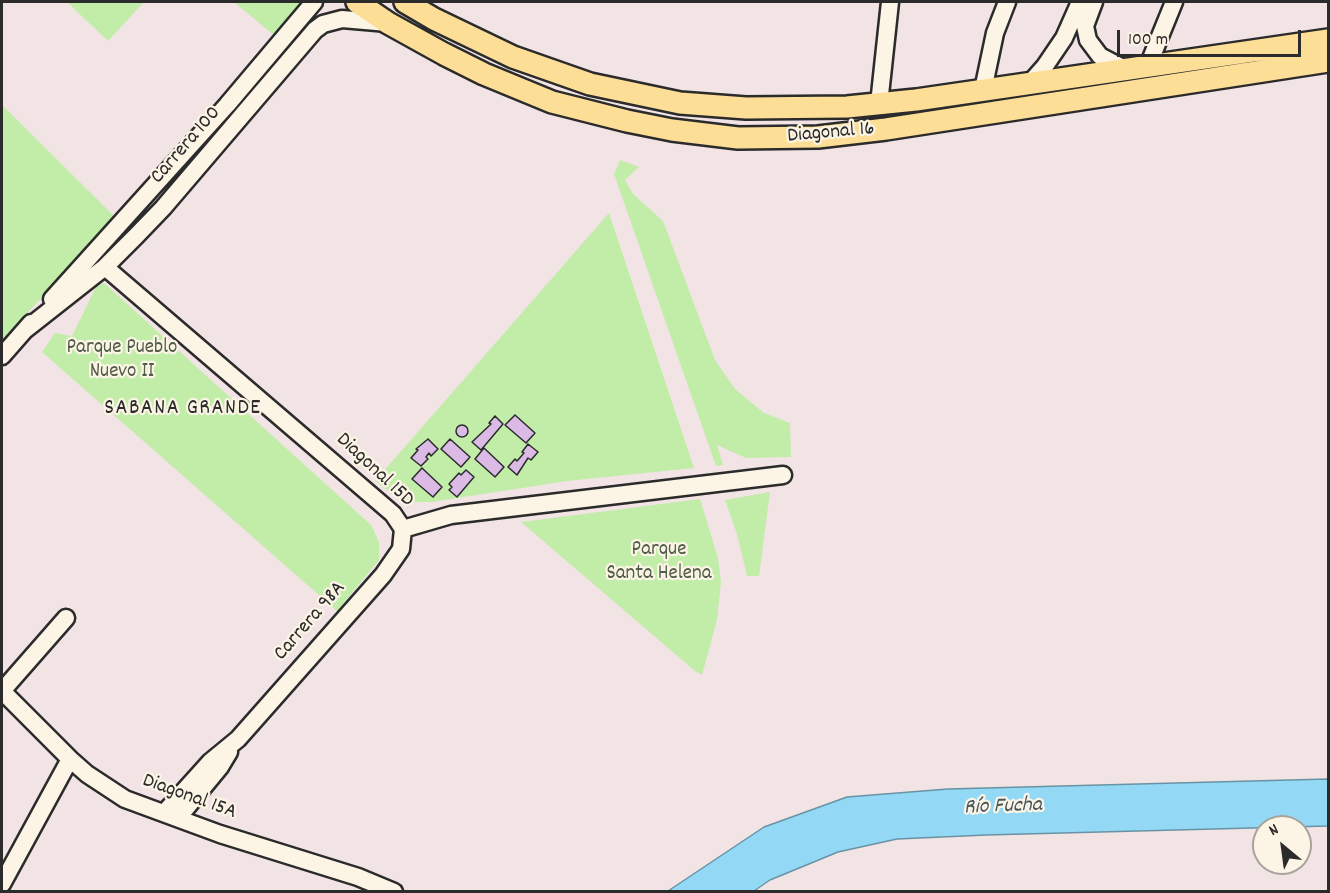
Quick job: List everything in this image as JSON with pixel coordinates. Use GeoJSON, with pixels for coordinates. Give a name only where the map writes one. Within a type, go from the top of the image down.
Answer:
{"type":"FeatureCollection","features":[{"type":"Feature","properties":{"kind":"main road","name":"Diagonal 16"},"geometry":{"type":"LineString","coordinates":[[357,2],[388,23],[484,74],[552,102],[672,130],[738,138],[818,137],[886,129],[1329,61]]}},
{"type":"Feature","properties":{"kind":"main road","name":"Diagonal 16"},"geometry":{"type":"LineString","coordinates":[[405,2],[513,57],[590,84],[680,103],[746,108],[809,108],[879,104],[1329,40]]}},
{"type":"Feature","properties":{"kind":"street","name":"Carrera 100"},"geometry":{"type":"LineString","coordinates":[[2,356],[227,105],[314,2]]}},
{"type":"Feature","properties":{"kind":"street"},"geometry":{"type":"LineString","coordinates":[[879,104],[890,2]]}},
{"type":"Feature","properties":{"kind":"street"},"geometry":{"type":"LineString","coordinates":[[983,90],[994,33],[1007,2]]}},
{"type":"Feature","properties":{"kind":"street"},"geometry":{"type":"LineString","coordinates":[[1030,83],[1046,66],[1064,38],[1080,2]]}},
{"type":"Feature","properties":{"kind":"street"},"geometry":{"type":"LineString","coordinates":[[1094,2],[1085,26],[1088,40],[1100,56],[1125,69]]}},
{"type":"Feature","properties":{"kind":"street"},"geometry":{"type":"LineString","coordinates":[[1148,66],[1174,2]]}},
{"type":"Feature","properties":{"kind":"street","name":"Carrera 100"},"geometry":{"type":"LineString","coordinates":[[25,330],[105,267],[163,208],[315,30],[323,24],[342,19],[388,23]]}},
{"type":"Feature","properties":{"kind":"street"},"geometry":{"type":"LineString","coordinates":[[227,105],[241,117]]}},
{"type":"Feature","properties":{"kind":"street","name":"Diagonal 15D"},"geometry":{"type":"LineString","coordinates":[[105,267],[393,514],[403,529],[451,515],[783,475]]}},
{"type":"Feature","properties":{"kind":"street","name":"Carrera 98A"},"geometry":{"type":"LineString","coordinates":[[171,816],[210,762],[238,739],[396,558],[403,540],[403,529]]}},
{"type":"Feature","properties":{"kind":"street"},"geometry":{"type":"LineString","coordinates":[[2,691],[66,618]]}},
{"type":"Feature","properties":{"kind":"street","name":"Diagonal 15A"},"geometry":{"type":"LineString","coordinates":[[2,691],[70,759],[94,779],[125,799],[220,834],[358,877],[394,891]]}},
{"type":"Feature","properties":{"kind":"street"},"geometry":{"type":"LineString","coordinates":[[2,884],[70,759]]}},
{"type":"Feature","properties":{"kind":"green space"},"geometry":{"type":"Polygon","coordinates":[[[67,2],[144,2],[108,41],[67,2]]]}},
{"type":"Feature","properties":{"kind":"green space"},"geometry":{"type":"Polygon","coordinates":[[[234,2],[300,2],[275,36],[234,2]]]}},
{"type":"Feature","properties":{"kind":"green space"},"geometry":{"type":"Polygon","coordinates":[[[2,105],[115,217],[2,341],[2,105]]]}},
{"type":"Feature","properties":{"kind":"green space"},"geometry":{"type":"Polygon","coordinates":[[[620,160],[639,167],[625,180],[633,194],[663,221],[715,360],[735,389],[764,413],[790,423],[791,457],[746,458],[717,445],[723,465],[716,466],[614,174],[620,160]]]}},
{"type":"Feature","properties":{"kind":"green space"},"geometry":{"type":"Polygon","coordinates":[[[609,213],[694,468],[567,481],[432,502],[399,499],[375,481],[609,213]]]}},
{"type":"Feature","properties":{"kind":"green space","name":"Parque Pueblo Nuevo II"},"geometry":{"type":"Polygon","coordinates":[[[104,283],[371,525],[379,542],[379,560],[337,611],[42,352],[55,333],[72,336],[96,287],[104,283]]]}},
{"type":"Feature","properties":{"kind":"green space"},"geometry":{"type":"Polygon","coordinates":[[[770,492],[759,576],[747,576],[737,534],[725,500],[770,492]]]}},
{"type":"Feature","properties":{"kind":"green space","name":"Parque Santa Helena"},"geometry":{"type":"Polygon","coordinates":[[[700,499],[718,558],[721,582],[717,620],[702,675],[521,522],[700,499]]]}},
{"type":"Feature","properties":{"kind":"water","name":"Río Fucha"},"geometry":{"type":"Polygon","coordinates":[[[1328,779],[1328,826],[1312,826],[1312,815],[1252,815],[1252,828],[897,839],[838,852],[770,880],[754,891],[668,891],[764,827],[847,797],[948,789],[1328,779]]]}},
{"type":"Feature","properties":{"kind":"building"},"geometry":{"type":"Polygon","coordinates":[[[515,415],[535,433],[526,443],[505,425],[515,415]]]}},
{"type":"Feature","properties":{"kind":"building"},"geometry":{"type":"Polygon","coordinates":[[[495,416],[503,424],[481,450],[472,442],[491,424],[489,423],[495,416]]]}},
{"type":"Feature","properties":{"kind":"building"},"geometry":{"type":"Polygon","coordinates":[[[464,425],[467,426],[467,436],[460,437],[457,436],[456,429],[457,426],[464,425]]]}},
{"type":"Feature","properties":{"kind":"building"},"geometry":{"type":"Polygon","coordinates":[[[428,439],[438,449],[431,456],[429,453],[426,457],[428,459],[421,466],[411,458],[418,450],[416,449],[428,439]]]}},
{"type":"Feature","properties":{"kind":"building"},"geometry":{"type":"Polygon","coordinates":[[[450,439],[470,457],[461,467],[441,449],[450,439]]]}},
{"type":"Feature","properties":{"kind":"building"},"geometry":{"type":"Polygon","coordinates":[[[528,444],[538,452],[531,460],[528,458],[517,475],[508,467],[524,453],[522,452],[528,444]]]}},
{"type":"Feature","properties":{"kind":"building"},"geometry":{"type":"Polygon","coordinates":[[[484,448],[504,467],[495,477],[475,459],[484,448]]]}},
{"type":"Feature","properties":{"kind":"building"},"geometry":{"type":"Polygon","coordinates":[[[422,468],[442,487],[433,497],[412,479],[422,468]]]}},
{"type":"Feature","properties":{"kind":"building"},"geometry":{"type":"Polygon","coordinates":[[[466,470],[474,477],[457,497],[449,490],[452,487],[449,484],[459,473],[461,475],[466,470]]]}},
{"type":"Feature","properties":{"kind":"district","name":"SABANA GRANDE"},"geometry":{"type":"Point","coordinates":[183,410]}}]}
